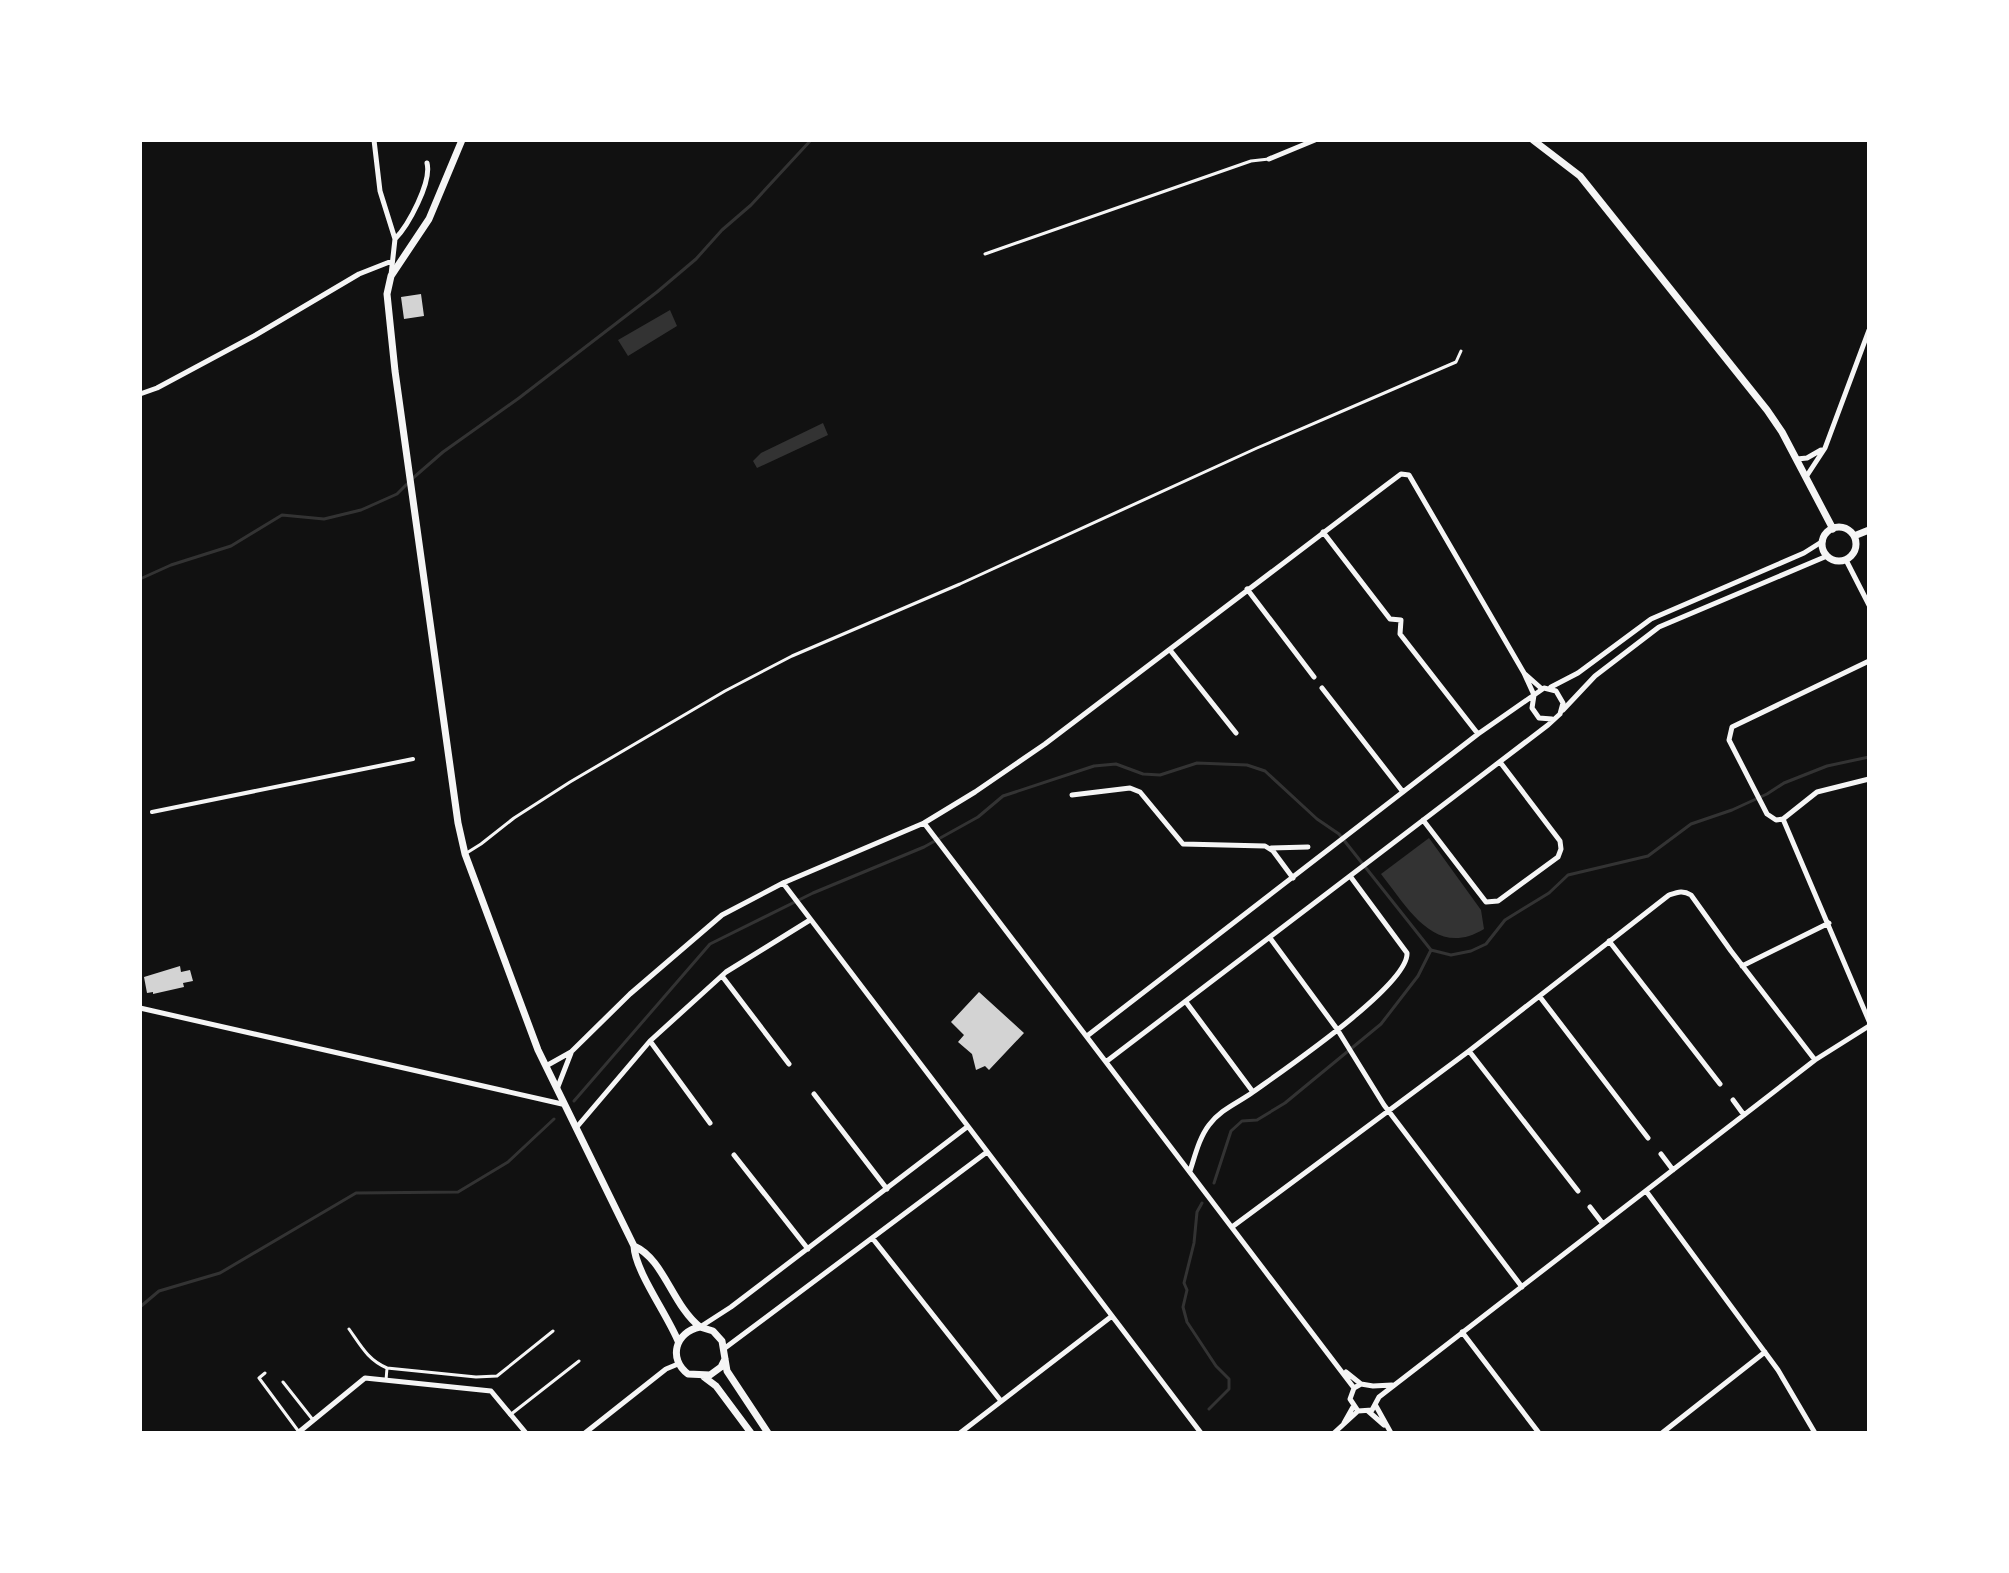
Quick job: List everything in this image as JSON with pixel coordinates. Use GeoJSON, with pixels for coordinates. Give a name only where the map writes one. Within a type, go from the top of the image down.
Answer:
{"type":"FeatureCollection","features":[{"type":"Feature","properties":{"kind":"street"},"geometry":{"type":"LineString","coordinates":[[374,140],[380,191],[395,239],[387,294],[390,324],[458,823],[465,854],[517,997],[562,1104],[634,1246],[634,1258],[671,1323],[678,1341],[678,1364],[688,1374],[702,1376],[717,1371],[725,1359]]}},
{"type":"Feature","properties":{"kind":"street"},"geometry":{"type":"LineString","coordinates":[[391,276],[429,219],[462,140]]}},
{"type":"Feature","properties":{"kind":"street"},"geometry":{"type":"LineString","coordinates":[[1269,159],[1315,140]]}},
{"type":"Feature","properties":{"kind":"street"},"geometry":{"type":"LineString","coordinates":[[1533,140],[1580,176],[1767,410],[1797,459],[1833,529]]}},
{"type":"Feature","properties":{"kind":"street"},"geometry":{"type":"LineString","coordinates":[[395,239],[406,226],[425,184],[429,170],[427,163]]}},
{"type":"Feature","properties":{"kind":"street"},"geometry":{"type":"LineString","coordinates":[[140,394],[254,336],[359,274],[392,261]]}},
{"type":"Feature","properties":{"kind":"street"},"geometry":{"type":"LineString","coordinates":[[1806,477],[1825,448],[1869,330]]}},
{"type":"Feature","properties":{"kind":"street"},"geometry":{"type":"LineString","coordinates":[[1797,459],[1807,458],[1825,448]]}},
{"type":"Feature","properties":{"kind":"street"},"geometry":{"type":"LineString","coordinates":[[546,1066],[571,1052],[630,994],[722,915],[783,883],[924,823],[1035,752],[1401,474],[1409,475],[1524,673],[1534,695],[1531,705],[1535,715],[1543,720],[1552,719]]}},
{"type":"Feature","properties":{"kind":"street"},"geometry":{"type":"LineString","coordinates":[[1823,541],[1827,556],[1836,561],[1846,560],[1855,550],[1854,536],[1847,529],[1833,529]]}},
{"type":"Feature","properties":{"kind":"street"},"geometry":{"type":"LineString","coordinates":[[1087,1036],[1478,734],[1534,695],[1578,673],[1651,619],[1804,553],[1823,541],[1833,529]]}},
{"type":"Feature","properties":{"kind":"street"},"geometry":{"type":"LineString","coordinates":[[1854,536],[1869,530]]}},
{"type":"Feature","properties":{"kind":"street"},"geometry":{"type":"LineString","coordinates":[[1323,532],[1390,619],[1403,622],[1400,634],[1478,734]]}},
{"type":"Feature","properties":{"kind":"street"},"geometry":{"type":"LineString","coordinates":[[1107,1061],[1500,762],[1560,714],[1595,676],[1659,627],[1827,556]]}},
{"type":"Feature","properties":{"kind":"street"},"geometry":{"type":"LineString","coordinates":[[1846,560],[1869,605]]}},
{"type":"Feature","properties":{"kind":"street"},"geometry":{"type":"LineString","coordinates":[[1247,589],[1314,677]]}},
{"type":"Feature","properties":{"kind":"street"},"geometry":{"type":"LineString","coordinates":[[1170,650],[1236,733]]}},
{"type":"Feature","properties":{"kind":"street"},"geometry":{"type":"LineString","coordinates":[[1868,781],[1817,792],[1783,819],[1776,820],[1767,814],[1729,740],[1732,727],[1869,661]]}},
{"type":"Feature","properties":{"kind":"street"},"geometry":{"type":"LineString","coordinates":[[1524,673],[1562,698],[1560,714]]}},
{"type":"Feature","properties":{"kind":"street"},"geometry":{"type":"LineString","coordinates":[[1322,688],[1403,792]]}},
{"type":"Feature","properties":{"kind":"street"},"geometry":{"type":"LineString","coordinates":[[152,812],[413,759]]}},
{"type":"Feature","properties":{"kind":"street"},"geometry":{"type":"LineString","coordinates":[[1423,820],[1486,902],[1498,901],[1558,857],[1560,841],[1500,762]]}},
{"type":"Feature","properties":{"kind":"street"},"geometry":{"type":"LineString","coordinates":[[1072,795],[1130,788],[1147,797],[1183,844],[1308,847]]}},
{"type":"Feature","properties":{"kind":"street"},"geometry":{"type":"LineString","coordinates":[[1368,1411],[1394,1384],[1815,1060],[1869,1023],[1783,819]]}},
{"type":"Feature","properties":{"kind":"street"},"geometry":{"type":"LineString","coordinates":[[924,823],[1354,1388]]}},
{"type":"Feature","properties":{"kind":"street"},"geometry":{"type":"LineString","coordinates":[[1270,848],[1293,878]]}},
{"type":"Feature","properties":{"kind":"street"},"geometry":{"type":"LineString","coordinates":[[1190,1171],[1209,1124],[1380,994],[1408,958],[1350,876]]}},
{"type":"Feature","properties":{"kind":"street"},"geometry":{"type":"LineString","coordinates":[[783,883],[1201,1433]]}},
{"type":"Feature","properties":{"kind":"street"},"geometry":{"type":"LineString","coordinates":[[1232,1227],[1469,1051],[1669,895],[1685,891],[1691,895],[1815,1060]]}},
{"type":"Feature","properties":{"kind":"street"},"geometry":{"type":"LineString","coordinates":[[575,1129],[650,1041],[722,976],[808,918]]}},
{"type":"Feature","properties":{"kind":"street"},"geometry":{"type":"LineString","coordinates":[[1742,966],[1829,923]]}},
{"type":"Feature","properties":{"kind":"street"},"geometry":{"type":"LineString","coordinates":[[1270,938],[1337,1029],[1388,1111],[1522,1287]]}},
{"type":"Feature","properties":{"kind":"street"},"geometry":{"type":"LineString","coordinates":[[1609,941],[1720,1084]]}},
{"type":"Feature","properties":{"kind":"street"},"geometry":{"type":"LineString","coordinates":[[722,976],[789,1064]]}},
{"type":"Feature","properties":{"kind":"street"},"geometry":{"type":"LineString","coordinates":[[1540,997],[1648,1138]]}},
{"type":"Feature","properties":{"kind":"street"},"geometry":{"type":"LineString","coordinates":[[1186,1002],[1253,1092]]}},
{"type":"Feature","properties":{"kind":"street"},"geometry":{"type":"LineString","coordinates":[[140,1008],[562,1104]]}},
{"type":"Feature","properties":{"kind":"street"},"geometry":{"type":"LineString","coordinates":[[650,1041],[710,1123]]}},
{"type":"Feature","properties":{"kind":"street"},"geometry":{"type":"LineString","coordinates":[[1469,1051],[1578,1191]]}},
{"type":"Feature","properties":{"kind":"street"},"geometry":{"type":"LineString","coordinates":[[556,1090],[571,1052]]}},
{"type":"Feature","properties":{"kind":"street"},"geometry":{"type":"LineString","coordinates":[[814,1094],[887,1189]]}},
{"type":"Feature","properties":{"kind":"street"},"geometry":{"type":"LineString","coordinates":[[1733,1100],[1744,1115]]}},
{"type":"Feature","properties":{"kind":"street"},"geometry":{"type":"LineString","coordinates":[[678,1341],[686,1332],[700,1327],[731,1307],[967,1127]]}},
{"type":"Feature","properties":{"kind":"street"},"geometry":{"type":"LineString","coordinates":[[725,1348],[987,1152]]}},
{"type":"Feature","properties":{"kind":"street"},"geometry":{"type":"LineString","coordinates":[[1661,1154],[1673,1170]]}},
{"type":"Feature","properties":{"kind":"street"},"geometry":{"type":"LineString","coordinates":[[734,1155],[808,1249]]}},
{"type":"Feature","properties":{"kind":"street"},"geometry":{"type":"LineString","coordinates":[[1646,1191],[1765,1352],[1815,1433]]}},
{"type":"Feature","properties":{"kind":"street"},"geometry":{"type":"LineString","coordinates":[[1590,1207],[1603,1224]]}},
{"type":"Feature","properties":{"kind":"street"},"geometry":{"type":"LineString","coordinates":[[873,1239],[1001,1401]]}},
{"type":"Feature","properties":{"kind":"street"},"geometry":{"type":"LineString","coordinates":[[634,1246],[648,1252],[681,1309],[700,1327],[718,1335],[725,1348],[727,1371],[768,1433]]}},
{"type":"Feature","properties":{"kind":"street"},"geometry":{"type":"LineString","coordinates":[[960,1433],[1112,1316]]}},
{"type":"Feature","properties":{"kind":"street"},"geometry":{"type":"LineString","coordinates":[[1462,1332],[1539,1433]]}},
{"type":"Feature","properties":{"kind":"street"},"geometry":{"type":"LineString","coordinates":[[1662,1433],[1765,1352]]}},
{"type":"Feature","properties":{"kind":"street"},"geometry":{"type":"LineString","coordinates":[[585,1433],[666,1369],[678,1364]]}},
{"type":"Feature","properties":{"kind":"street"},"geometry":{"type":"LineString","coordinates":[[1342,1369],[1361,1384],[1394,1384]]}},
{"type":"Feature","properties":{"kind":"street"},"geometry":{"type":"LineString","coordinates":[[702,1376],[716,1386],[751,1433]]}},
{"type":"Feature","properties":{"kind":"street"},"geometry":{"type":"LineString","coordinates":[[298,1433],[365,1378],[491,1391],[526,1433]]}},
{"type":"Feature","properties":{"kind":"street"},"geometry":{"type":"LineString","coordinates":[[1361,1384],[1354,1388],[1350,1399],[1356,1409],[1368,1411],[1390,1430]]}},
{"type":"Feature","properties":{"kind":"street"},"geometry":{"type":"LineString","coordinates":[[1373,1386],[1379,1397]]}},
{"type":"Feature","properties":{"kind":"street"},"geometry":{"type":"LineString","coordinates":[[1376,1406],[1390,1430]]}},
{"type":"Feature","properties":{"kind":"street"},"geometry":{"type":"LineString","coordinates":[[1334,1433],[1356,1409]]}},
{"type":"Feature","properties":{"kind":"lane"},"geometry":{"type":"LineString","coordinates":[[985,254],[1251,161],[1269,159]]}},
{"type":"Feature","properties":{"kind":"lane"},"geometry":{"type":"LineString","coordinates":[[465,854],[570,782],[725,691],[792,656],[1456,362],[1461,351]]}},
{"type":"Feature","properties":{"kind":"lane"},"geometry":{"type":"LineString","coordinates":[[349,1329],[367,1356],[374,1363],[387,1368],[489,1378],[504,1372],[553,1331]]}},
{"type":"Feature","properties":{"kind":"lane"},"geometry":{"type":"LineString","coordinates":[[510,1415],[579,1361]]}},
{"type":"Feature","properties":{"kind":"lane"},"geometry":{"type":"LineString","coordinates":[[386,1380],[387,1368]]}},
{"type":"Feature","properties":{"kind":"lane"},"geometry":{"type":"LineString","coordinates":[[265,1373],[259,1378],[298,1433]]}},
{"type":"Feature","properties":{"kind":"lane"},"geometry":{"type":"LineString","coordinates":[[283,1382],[313,1420]]}},
{"type":"Feature","properties":{"kind":"shaded area"},"geometry":{"type":"Polygon","coordinates":[[[670,310],[677,326],[628,356],[618,340],[670,310]]]}},
{"type":"Feature","properties":{"kind":"shaded area"},"geometry":{"type":"Polygon","coordinates":[[[823,423],[828,435],[757,468],[753,461],[761,453],[823,423]]]}},
{"type":"Feature","properties":{"kind":"shaded area"},"geometry":{"type":"Polygon","coordinates":[[[1429,838],[1481,910],[1484,929],[1467,937],[1451,938],[1437,934],[1424,926],[1381,874],[1429,838]]]}},
{"type":"Feature","properties":{"kind":"building"},"geometry":{"type":"Polygon","coordinates":[[[421,294],[424,316],[404,319],[401,297],[421,294]]]}},
{"type":"Feature","properties":{"kind":"building"},"geometry":{"type":"Polygon","coordinates":[[[180,966],[181,972],[190,970],[193,981],[183,983],[184,987],[147,993],[144,977],[180,966]]]}},
{"type":"Feature","properties":{"kind":"building"},"geometry":{"type":"Polygon","coordinates":[[[979,992],[1024,1033],[989,1070],[985,1066],[976,1070],[972,1054],[958,1042],[964,1035],[951,1022],[979,992]]]}},
{"type":"Feature","properties":{"kind":"waterway"},"geometry":{"type":"LineString","coordinates":[[413,478],[696,259],[811,140]]}},
{"type":"Feature","properties":{"kind":"waterway"},"geometry":{"type":"LineString","coordinates":[[140,579],[171,565],[231,546],[282,515],[324,519],[361,510],[397,494],[408,483]]}},
{"type":"Feature","properties":{"kind":"waterway"},"geometry":{"type":"LineString","coordinates":[[574,1101],[710,944],[813,893],[924,847],[978,817],[1003,796],[1094,766],[1116,764],[1143,774],[1160,775],[1197,763],[1247,765],[1265,771],[1317,819],[1339,834],[1431,950],[1451,955],[1486,944],[1505,920],[1549,893],[1568,875],[1648,856],[1691,824],[1732,810],[1784,783],[1827,766],[1869,757]]}},
{"type":"Feature","properties":{"kind":"waterway"},"geometry":{"type":"LineString","coordinates":[[1214,1183],[1231,1131],[1242,1121],[1257,1120],[1285,1103],[1381,1024],[1418,976],[1431,950]]}},
{"type":"Feature","properties":{"kind":"waterway"},"geometry":{"type":"LineString","coordinates":[[140,1307],[159,1291],[220,1273],[356,1193],[458,1192],[508,1162],[554,1119]]}},
{"type":"Feature","properties":{"kind":"waterway"},"geometry":{"type":"LineString","coordinates":[[1202,1203],[1197,1212],[1194,1243],[1184,1283],[1187,1290],[1183,1307],[1187,1322],[1216,1366],[1229,1379],[1229,1389],[1209,1409]]}}]}
